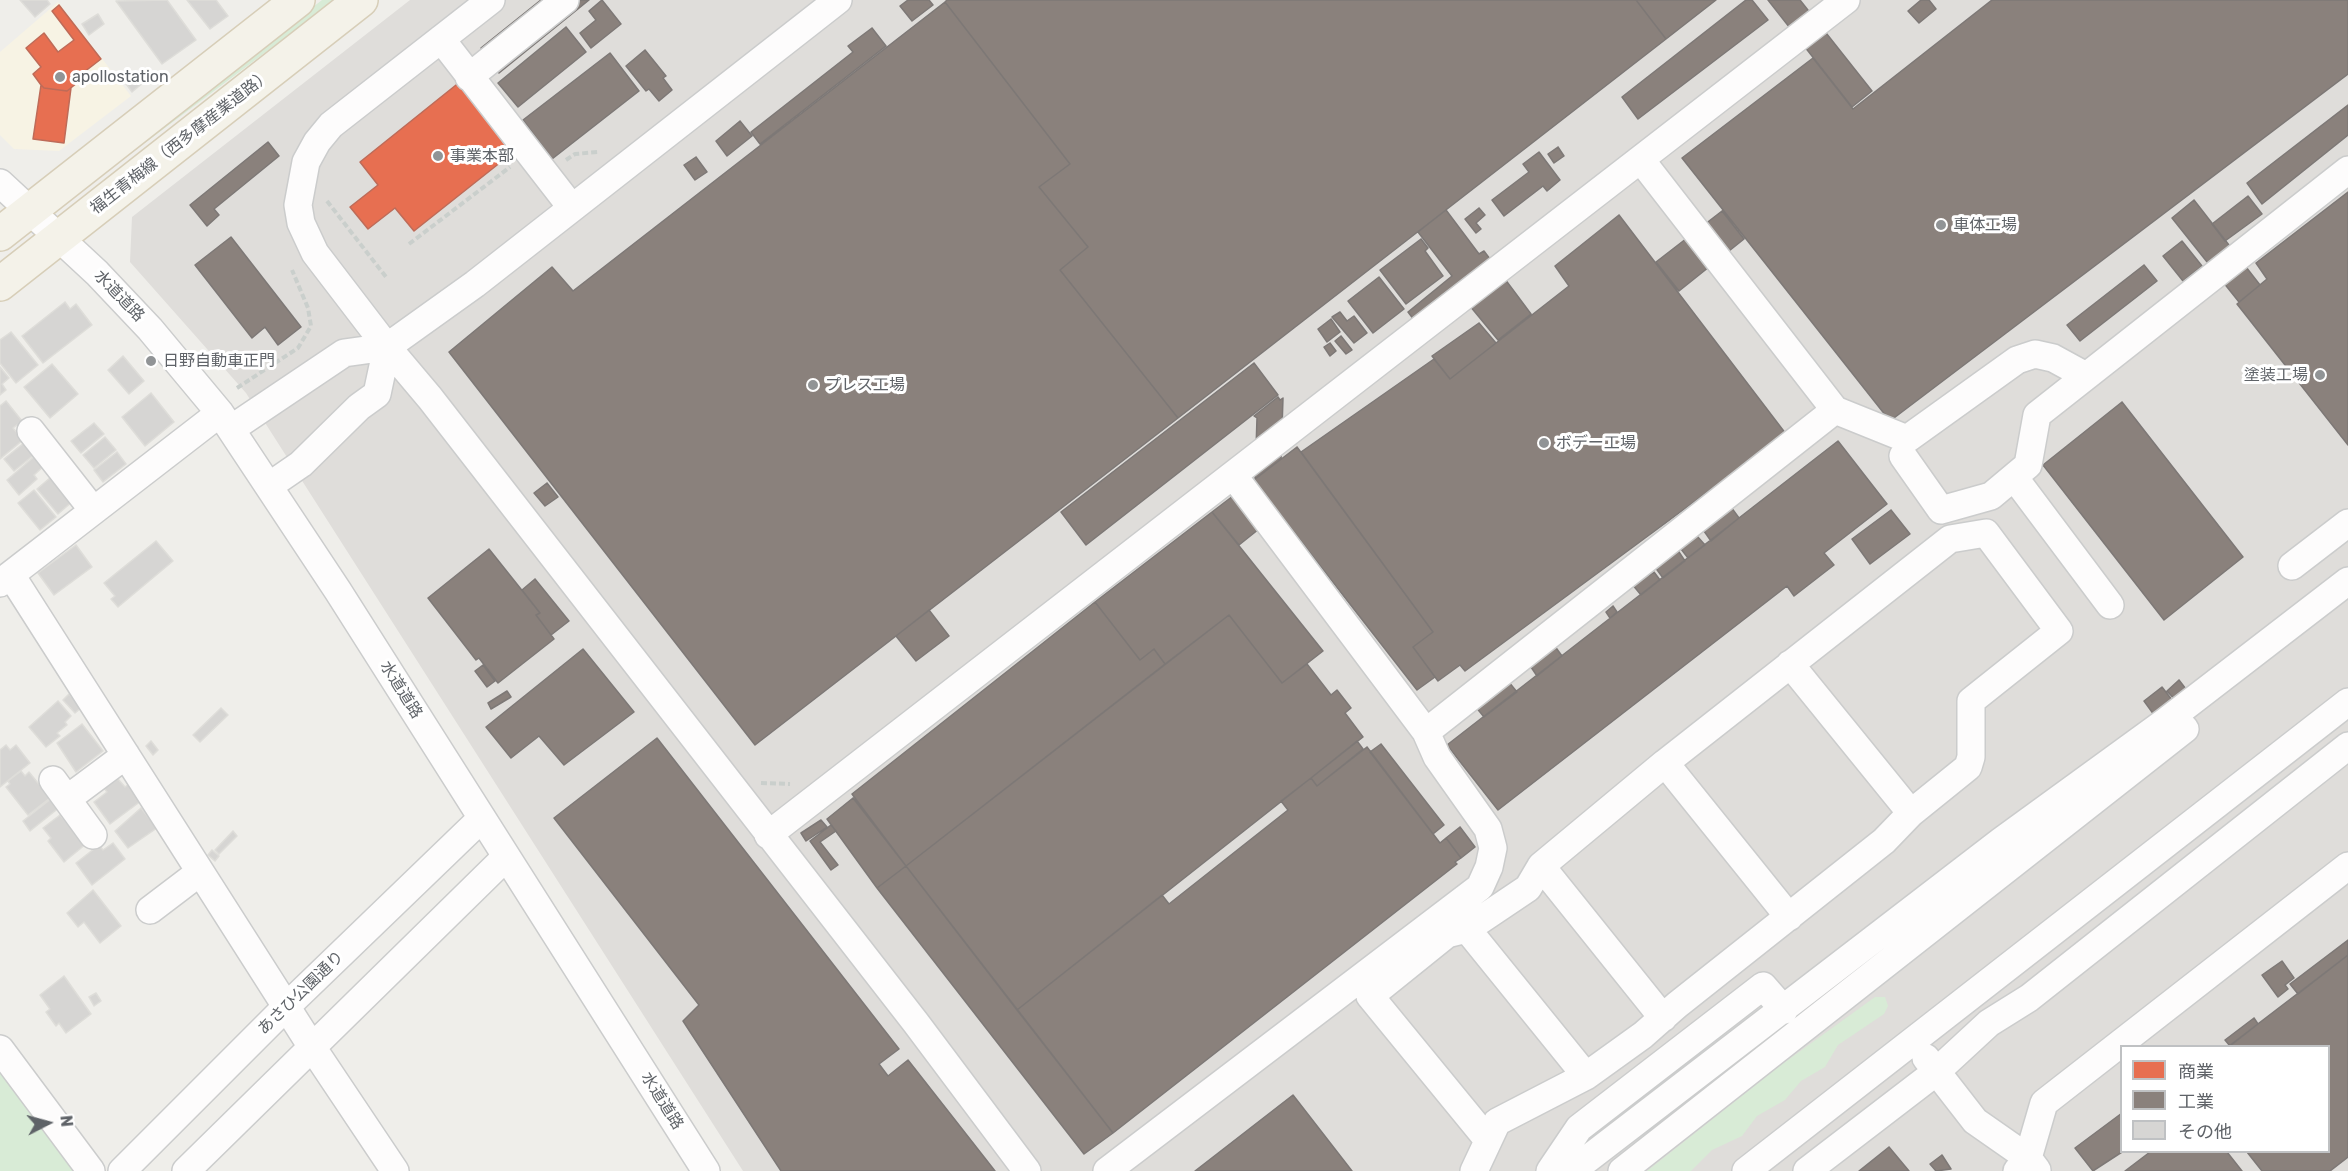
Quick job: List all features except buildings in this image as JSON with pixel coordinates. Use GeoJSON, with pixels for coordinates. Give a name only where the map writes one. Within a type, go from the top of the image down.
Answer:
{"type":"FeatureCollection","features":[{"type":"Feature","properties":{"kind":"main road"},"geometry":{"type":"LineString","coordinates":[[0,234],[298,0]]}},
{"type":"Feature","properties":{"kind":"main road","name":"福生青梅線（西多摩産業道路）"},"geometry":{"type":"LineString","coordinates":[[0,284],[362,0]]}},
{"type":"Feature","properties":{"kind":"street"},"geometry":{"type":"LineString","coordinates":[[491,0],[331,124],[317,142],[306,162],[298,205],[301,223],[315,252],[387,347],[430,398],[1027,1171]]}},
{"type":"Feature","properties":{"kind":"street"},"geometry":{"type":"LineString","coordinates":[[469,77],[565,0]]}},
{"type":"Feature","properties":{"kind":"street"},"geometry":{"type":"LineString","coordinates":[[395,1171],[312,1047],[126,755],[6,579],[93,510],[225,421],[344,353],[387,347],[475,284],[838,0]]}},
{"type":"Feature","properties":{"kind":"street"},"geometry":{"type":"LineString","coordinates":[[768,835],[1846,0]]}},
{"type":"Feature","properties":{"kind":"street"},"geometry":{"type":"LineString","coordinates":[[441,39],[572,208]]}},
{"type":"Feature","properties":{"kind":"street"},"geometry":{"type":"LineString","coordinates":[[1641,160],[1835,410],[1907,439],[2017,360],[2035,354],[2053,358],[2086,376]]}},
{"type":"Feature","properties":{"kind":"street"},"geometry":{"type":"LineString","coordinates":[[1904,456],[1941,510],[1991,496],[2028,465],[2037,415],[2348,170]]}},
{"type":"Feature","properties":{"kind":"street","name":"水道道路"},"geometry":{"type":"LineString","coordinates":[[0,183],[150,329],[225,421],[482,818],[706,1171]]}},
{"type":"Feature","properties":{"kind":"street"},"geometry":{"type":"LineString","coordinates":[[269,486],[301,464],[359,407],[376,394],[387,347]]}},
{"type":"Feature","properties":{"kind":"street"},"geometry":{"type":"LineString","coordinates":[[1426,732],[1835,410]]}},
{"type":"Feature","properties":{"kind":"street"},"geometry":{"type":"LineString","coordinates":[[31,431],[93,510]]}},
{"type":"Feature","properties":{"kind":"street"},"geometry":{"type":"LineString","coordinates":[[1107,1171],[1480,887],[1489,867],[1493,848],[1488,829],[1437,757],[1426,732],[1233,475]]}},
{"type":"Feature","properties":{"kind":"street"},"geometry":{"type":"LineString","coordinates":[[2014,477],[2110,605]]}},
{"type":"Feature","properties":{"kind":"street"},"geometry":{"type":"LineString","coordinates":[[1966,503],[1967,536]]}},
{"type":"Feature","properties":{"kind":"street"},"geometry":{"type":"LineString","coordinates":[[2292,566],[2348,523]]}},
{"type":"Feature","properties":{"kind":"street"},"geometry":{"type":"LineString","coordinates":[[1474,1171],[1497,1122],[1586,1076],[1635,1042],[1884,841],[1911,813],[1968,767],[1971,757],[1971,701],[2059,631],[1986,533],[1950,539],[1665,763],[1541,866],[1528,888],[1467,929],[1447,934],[1370,996],[1488,1140]]}},
{"type":"Feature","properties":{"kind":"street"},"geometry":{"type":"LineString","coordinates":[[1572,1171],[2000,842],[2165,722],[2348,581]]}},
{"type":"Feature","properties":{"kind":"street"},"geometry":{"type":"LineString","coordinates":[[1622,1171],[2348,602]]}},
{"type":"Feature","properties":{"kind":"street"},"geometry":{"type":"LineString","coordinates":[[1790,664],[1911,813]]}},
{"type":"Feature","properties":{"kind":"street"},"geometry":{"type":"LineString","coordinates":[[1746,1171],[2348,702]]}},
{"type":"Feature","properties":{"kind":"street"},"geometry":{"type":"LineString","coordinates":[[1807,1171],[1936,1072],[1989,1023],[2029,998],[2348,746]]}},
{"type":"Feature","properties":{"kind":"street"},"geometry":{"type":"LineString","coordinates":[[93,836],[60,789],[126,755]]}},
{"type":"Feature","properties":{"kind":"street"},"geometry":{"type":"LineString","coordinates":[[1665,763],[1789,917]]}},
{"type":"Feature","properties":{"kind":"street","name":"あさひ公園通り"},"geometry":{"type":"LineString","coordinates":[[122,1171],[287,1006],[482,818]]}},
{"type":"Feature","properties":{"kind":"street"},"geometry":{"type":"LineString","coordinates":[[186,1171],[506,857]]}},
{"type":"Feature","properties":{"kind":"street"},"geometry":{"type":"LineString","coordinates":[[1541,866],[1663,1018]]}},
{"type":"Feature","properties":{"kind":"street"},"geometry":{"type":"LineString","coordinates":[[1914,1041],[1975,1121],[2028,1167],[2044,1103],[2348,866]]}},
{"type":"Feature","properties":{"kind":"street"},"geometry":{"type":"LineString","coordinates":[[150,910],[200,872]]}},
{"type":"Feature","properties":{"kind":"street"},"geometry":{"type":"LineString","coordinates":[[1467,929],[1586,1076]]}},
{"type":"Feature","properties":{"kind":"street"},"geometry":{"type":"LineString","coordinates":[[1550,1171],[1579,1128],[1763,986],[1784,1010]]}},
{"type":"Feature","properties":{"kind":"street"},"geometry":{"type":"LineString","coordinates":[[0,1049],[91,1171]]}},
{"type":"Feature","properties":{"kind":"path"},"geometry":{"type":"LineString","coordinates":[[565,161],[574,154],[604,152]]}},
{"type":"Feature","properties":{"kind":"path"},"geometry":{"type":"LineString","coordinates":[[409,244],[511,166]]}},
{"type":"Feature","properties":{"kind":"path"},"geometry":{"type":"LineString","coordinates":[[327,201],[386,277]]}},
{"type":"Feature","properties":{"kind":"path"},"geometry":{"type":"LineString","coordinates":[[237,388],[298,348],[311,326],[308,308]]}},
{"type":"Feature","properties":{"kind":"shaded area"},"geometry":{"type":"Polygon","coordinates":[[[410,0],[2348,0],[2348,1171],[743,1171],[246,393],[130,262],[132,217],[410,0]]]}},
{"type":"Feature","properties":{"kind":"shaded area"},"geometry":{"type":"Polygon","coordinates":[[[58,2],[131,96],[59,151],[14,149],[0,135],[0,52],[58,2]]]}},
{"type":"Feature","properties":{"kind":"green space"},"geometry":{"type":"Polygon","coordinates":[[[322,0],[335,0],[93,182],[93,179],[322,0]]]}},
{"type":"Feature","properties":{"kind":"green space"},"geometry":{"type":"Polygon","coordinates":[[[1875,997],[1885,997],[1888,1006],[1884,1014],[1838,1045],[1825,1067],[1801,1081],[1785,1100],[1757,1116],[1742,1136],[1712,1150],[1691,1171],[1647,1171],[1781,1065],[1875,997]]]}},
{"type":"Feature","properties":{"kind":"green space"},"geometry":{"type":"Polygon","coordinates":[[[0,1062],[84,1171],[0,1171],[0,1062]]]}},
{"type":"Feature","properties":{"kind":"place","name":"apollostation"},"geometry":{"type":"Point","coordinates":[60,77]}},
{"type":"Feature","properties":{"kind":"place","name":"事業本部"},"geometry":{"type":"Point","coordinates":[438,156]}},
{"type":"Feature","properties":{"kind":"place","name":"車体工場"},"geometry":{"type":"Point","coordinates":[1941,225]}},
{"type":"Feature","properties":{"kind":"place","name":"日野自動車正門"},"geometry":{"type":"Point","coordinates":[151,361]}},
{"type":"Feature","properties":{"kind":"place","name":"塗装工場"},"geometry":{"type":"Point","coordinates":[2320,375]}},
{"type":"Feature","properties":{"kind":"place","name":"プレス工場"},"geometry":{"type":"Point","coordinates":[813,385]}},
{"type":"Feature","properties":{"kind":"place","name":"ボデー工場"},"geometry":{"type":"Point","coordinates":[1544,443]}}]}
